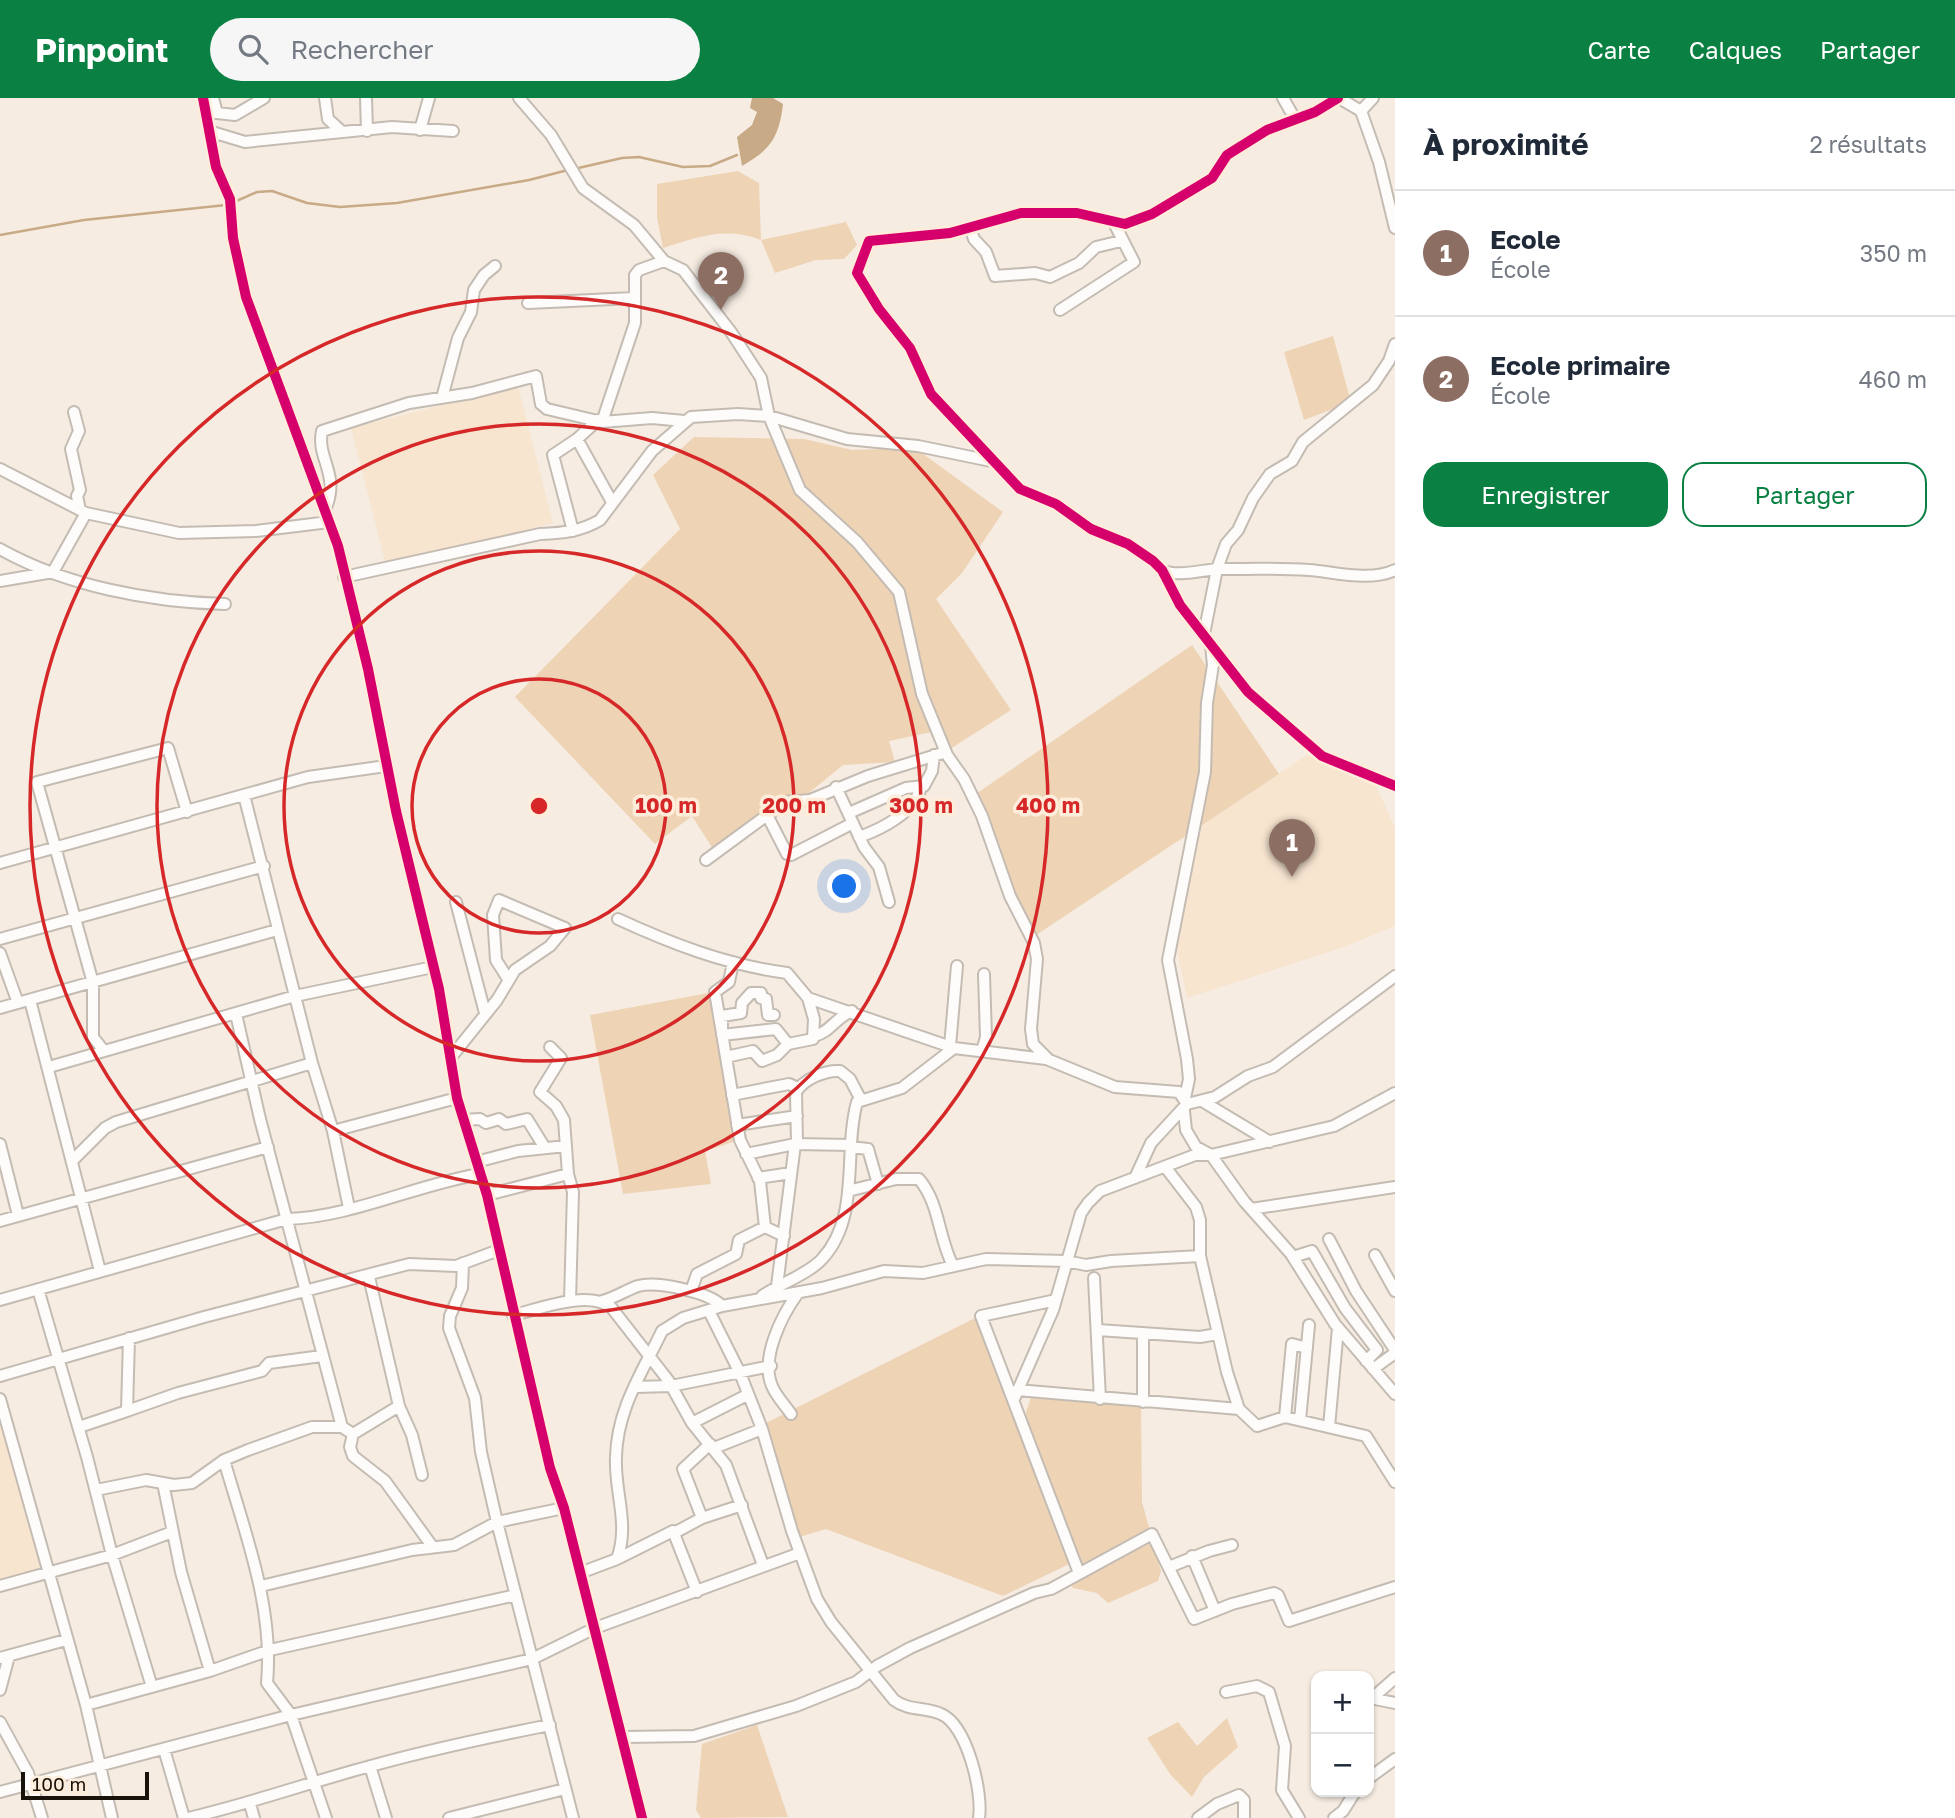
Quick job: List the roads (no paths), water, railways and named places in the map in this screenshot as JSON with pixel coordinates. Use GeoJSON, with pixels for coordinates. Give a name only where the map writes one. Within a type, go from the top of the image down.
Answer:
{"type":"FeatureCollection","features":[{"type":"Feature","properties":{"kind":"street"},"geometry":{"type":"LineString","coordinates":[[203,98],[212,113]]}},
{"type":"Feature","properties":{"kind":"street"},"geometry":{"type":"LineString","coordinates":[[213,98],[212,132],[216,167],[230,199],[233,238],[246,297],[338,546],[368,668],[386,766],[433,967],[452,1056],[457,1098],[487,1195],[551,1468],[564,1507],[624,1737],[642,1818]]}},
{"type":"Feature","properties":{"kind":"street"},"geometry":{"type":"LineString","coordinates":[[212,113],[235,115],[264,98]]}},
{"type":"Feature","properties":{"kind":"street"},"geometry":{"type":"LineString","coordinates":[[325,98],[328,119],[340,130]]}},
{"type":"Feature","properties":{"kind":"street"},"geometry":{"type":"LineString","coordinates":[[366,98],[367,131]]}},
{"type":"Feature","properties":{"kind":"street"},"geometry":{"type":"LineString","coordinates":[[420,130],[429,98]]}},
{"type":"Feature","properties":{"kind":"street"},"geometry":{"type":"LineString","coordinates":[[519,98],[551,135],[583,188],[634,225],[664,261],[683,270],[753,363],[761,378],[769,416],[800,490],[857,542],[899,592],[922,694],[946,752],[969,787],[1010,897],[1034,943],[1037,959],[1031,1038],[1039,1052],[1049,1060]]}},
{"type":"Feature","properties":{"kind":"street"},"geometry":{"type":"LineString","coordinates":[[1283,98],[1295,119]]}},
{"type":"Feature","properties":{"kind":"street"},"geometry":{"type":"LineString","coordinates":[[1395,228],[1379,162],[1361,111],[1338,98],[1326,107],[1267,130],[1227,155],[1212,178],[1152,214],[1125,224],[1077,213],[1021,213],[929,237],[869,242],[857,273],[878,309],[910,348],[931,394],[991,461],[1020,489],[1056,504],[1091,529],[1128,544],[1162,570],[1170,574],[1217,569],[1308,570],[1357,575],[1387,574],[1395,570]]}},
{"type":"Feature","properties":{"kind":"street"},"geometry":{"type":"LineString","coordinates":[[1361,111],[1373,98]]}},
{"type":"Feature","properties":{"kind":"street"},"geometry":{"type":"LineString","coordinates":[[212,132],[239,141],[256,142],[282,136],[323,136],[340,130],[367,131],[392,127],[453,131]]}},
{"type":"Feature","properties":{"kind":"street"},"geometry":{"type":"LineString","coordinates":[[1060,310],[1134,262],[1113,221]]}},
{"type":"Feature","properties":{"kind":"street"},"geometry":{"type":"LineString","coordinates":[[970,227],[974,239],[986,252],[995,276],[1027,273],[1050,277],[1079,263],[1096,247],[1121,241]]}},
{"type":"Feature","properties":{"kind":"street"},"geometry":{"type":"LineString","coordinates":[[573,531],[553,455],[600,421],[635,323],[633,283],[639,270],[664,261]]}},
{"type":"Feature","properties":{"kind":"street"},"geometry":{"type":"LineString","coordinates":[[442,398],[458,338],[471,312],[474,290],[484,275],[495,266]]}},
{"type":"Feature","properties":{"kind":"street"},"geometry":{"type":"LineString","coordinates":[[528,303],[634,298]]}},
{"type":"Feature","properties":{"kind":"street"},"geometry":{"type":"LineString","coordinates":[[1395,344],[1389,361],[1373,385],[1303,442],[1292,461],[1270,474],[1253,498],[1238,530],[1226,544],[1217,569],[1207,638],[1213,664],[1207,703],[1205,772],[1168,960],[1187,1059],[1189,1079],[1185,1104],[1188,1136],[1196,1147],[1211,1155],[1251,1209],[1293,1257],[1338,1328],[1395,1394]]}},
{"type":"Feature","properties":{"kind":"street"},"geometry":{"type":"LineString","coordinates":[[327,516],[333,483],[320,434],[322,430],[409,403],[536,376],[543,406],[600,421],[652,418],[684,421]]}},
{"type":"Feature","properties":{"kind":"street"},"geometry":{"type":"LineString","coordinates":[[53,572],[83,512],[77,496],[80,490],[71,449],[79,431],[74,412]]}},
{"type":"Feature","properties":{"kind":"street"},"geometry":{"type":"LineString","coordinates":[[344,577],[523,538],[573,531],[600,520],[652,451],[691,417],[738,414],[769,416],[847,439],[918,446],[991,461]]}},
{"type":"Feature","properties":{"kind":"street"},"geometry":{"type":"LineString","coordinates":[[577,439],[612,502]]}},
{"type":"Feature","properties":{"kind":"street"},"geometry":{"type":"LineString","coordinates":[[0,469],[83,512],[178,533],[207,534],[327,516]]}},
{"type":"Feature","properties":{"kind":"street"},"geometry":{"type":"LineString","coordinates":[[0,549],[86,583],[150,597],[225,604]]}},
{"type":"Feature","properties":{"kind":"street"},"geometry":{"type":"LineString","coordinates":[[1162,570],[1180,605],[1248,692],[1322,756],[1395,786]]}},
{"type":"Feature","properties":{"kind":"street"},"geometry":{"type":"LineString","coordinates":[[0,581],[53,572]]}},
{"type":"Feature","properties":{"kind":"street"},"geometry":{"type":"LineString","coordinates":[[104,1051],[93,1037],[93,984],[77,918],[37,782],[168,748],[187,811]]}},
{"type":"Feature","properties":{"kind":"street"},"geometry":{"type":"LineString","coordinates":[[706,860],[785,802],[810,800],[836,787],[946,752]]}},
{"type":"Feature","properties":{"kind":"street"},"geometry":{"type":"LineString","coordinates":[[859,837],[892,821],[918,797],[920,788],[929,779],[934,755]]}},
{"type":"Feature","properties":{"kind":"street"},"geometry":{"type":"LineString","coordinates":[[0,863],[308,777],[386,766]]}},
{"type":"Feature","properties":{"kind":"street"},"geometry":{"type":"LineString","coordinates":[[836,787],[859,837],[879,867],[889,902]]}},
{"type":"Feature","properties":{"kind":"street"},"geometry":{"type":"LineString","coordinates":[[767,815],[787,854],[791,855],[906,788],[920,788]]}},
{"type":"Feature","properties":{"kind":"street"},"geometry":{"type":"LineString","coordinates":[[244,795],[312,1063],[333,1132],[349,1208]]}},
{"type":"Feature","properties":{"kind":"street"},"geometry":{"type":"LineString","coordinates":[[0,939],[264,866]]}},
{"type":"Feature","properties":{"kind":"street"},"geometry":{"type":"LineString","coordinates":[[452,1056],[508,979],[525,962],[550,946],[565,928],[499,900],[493,915],[495,952],[496,960],[508,979]]}},
{"type":"Feature","properties":{"kind":"street"},"geometry":{"type":"LineString","coordinates":[[456,902],[485,1013]]}},
{"type":"Feature","properties":{"kind":"street"},"geometry":{"type":"LineString","coordinates":[[618,919],[667,942],[733,962],[793,976],[808,998],[814,1036]]}},
{"type":"Feature","properties":{"kind":"street"},"geometry":{"type":"LineString","coordinates":[[0,1008],[93,984],[277,930]]}},
{"type":"Feature","properties":{"kind":"street"},"geometry":{"type":"LineString","coordinates":[[0,953],[18,1003]]}},
{"type":"Feature","properties":{"kind":"street"},"geometry":{"type":"LineString","coordinates":[[733,962],[729,982],[715,992],[737,1125],[746,1154],[758,1178],[765,1227]]}},
{"type":"Feature","properties":{"kind":"street"},"geometry":{"type":"LineString","coordinates":[[756,1300],[821,1261],[838,1234],[848,1191],[856,1106],[860,1100],[902,1088],[952,1047],[957,966]]}},
{"type":"Feature","properties":{"kind":"street"},"geometry":{"type":"LineString","coordinates":[[49,1067],[295,996],[433,967]]}},
{"type":"Feature","properties":{"kind":"street"},"geometry":{"type":"LineString","coordinates":[[722,1035],[722,1016],[741,1013],[742,1003],[763,977],[774,971]]}},
{"type":"Feature","properties":{"kind":"street"},"geometry":{"type":"LineString","coordinates":[[982,1051],[986,1037],[984,974]]}},
{"type":"Feature","properties":{"kind":"street"},"geometry":{"type":"LineString","coordinates":[[1135,1178],[1151,1143],[1185,1104],[1215,1097],[1248,1076],[1273,1067],[1395,976]]}},
{"type":"Feature","properties":{"kind":"street"},"geometry":{"type":"LineString","coordinates":[[751,993],[761,993],[761,998],[766,999],[768,1015],[774,1015]]}},
{"type":"Feature","properties":{"kind":"street"},"geometry":{"type":"LineString","coordinates":[[808,998],[952,1047],[1049,1060],[1115,1087],[1147,1092],[1174,1091],[1185,1104]]}},
{"type":"Feature","properties":{"kind":"street"},"geometry":{"type":"LineString","coordinates":[[30,1000],[100,1271]]}},
{"type":"Feature","properties":{"kind":"street"},"geometry":{"type":"LineString","coordinates":[[726,1057],[754,1051],[762,1061],[777,1055],[788,1044],[828,1031],[842,1015],[852,1011]]}},
{"type":"Feature","properties":{"kind":"street"},"geometry":{"type":"LineString","coordinates":[[236,1014],[305,1292],[342,1427]]}},
{"type":"Feature","properties":{"kind":"street"},"geometry":{"type":"LineString","coordinates":[[722,1035],[776,1029],[788,1044]]}},
{"type":"Feature","properties":{"kind":"street"},"geometry":{"type":"LineString","coordinates":[[550,1047],[561,1058],[540,1092],[561,1114],[568,1174],[573,1192],[570,1301]]}},
{"type":"Feature","properties":{"kind":"street"},"geometry":{"type":"LineString","coordinates":[[72,1161],[110,1124],[312,1063]]}},
{"type":"Feature","properties":{"kind":"street"},"geometry":{"type":"LineString","coordinates":[[798,1088],[823,1073],[840,1071],[850,1079],[860,1100]]}},
{"type":"Feature","properties":{"kind":"street"},"geometry":{"type":"LineString","coordinates":[[732,1095],[789,1084],[798,1088]]}},
{"type":"Feature","properties":{"kind":"street"},"geometry":{"type":"LineString","coordinates":[[777,1286],[796,1143],[798,1088]]}},
{"type":"Feature","properties":{"kind":"street"},"geometry":{"type":"LineString","coordinates":[[1016,1394],[1044,1334],[1081,1213],[1094,1195],[1195,1155],[1211,1155],[1334,1126],[1395,1093]]}},
{"type":"Feature","properties":{"kind":"street"},"geometry":{"type":"LineString","coordinates":[[333,1132],[457,1098]]}},
{"type":"Feature","properties":{"kind":"street"},"geometry":{"type":"LineString","coordinates":[[1202,1101],[1270,1142]]}},
{"type":"Feature","properties":{"kind":"street"},"geometry":{"type":"LineString","coordinates":[[737,1125],[797,1115]]}},
{"type":"Feature","properties":{"kind":"street"},"geometry":{"type":"LineString","coordinates":[[463,1120],[481,1119],[486,1123],[499,1119],[506,1124],[527,1119],[545,1148]]}},
{"type":"Feature","properties":{"kind":"street"},"geometry":{"type":"LineString","coordinates":[[746,1154],[796,1143],[868,1149],[878,1184]]}},
{"type":"Feature","properties":{"kind":"street"},"geometry":{"type":"LineString","coordinates":[[0,1144],[19,1215]]}},
{"type":"Feature","properties":{"kind":"street"},"geometry":{"type":"LineString","coordinates":[[0,1300],[287,1219],[349,1208],[545,1148],[566,1146]]}},
{"type":"Feature","properties":{"kind":"street"},"geometry":{"type":"LineString","coordinates":[[0,1221],[268,1147]]}},
{"type":"Feature","properties":{"kind":"street"},"geometry":{"type":"LineString","coordinates":[[1167,1168],[1196,1207],[1199,1220],[1199,1256],[1216,1334],[1239,1409],[1257,1426],[1285,1417],[1366,1436],[1395,1482]]}},
{"type":"Feature","properties":{"kind":"street"},"geometry":{"type":"LineString","coordinates":[[758,1178],[791,1172]]}},
{"type":"Feature","properties":{"kind":"street"},"geometry":{"type":"LineString","coordinates":[[487,1195],[568,1174]]}},
{"type":"Feature","properties":{"kind":"street"},"geometry":{"type":"LineString","coordinates":[[848,1191],[919,1179],[934,1201],[940,1234],[953,1266]]}},
{"type":"Feature","properties":{"kind":"street"},"geometry":{"type":"LineString","coordinates":[[1251,1209],[1395,1187]]}},
{"type":"Feature","properties":{"kind":"street"},"geometry":{"type":"LineString","coordinates":[[765,1227],[784,1236]]}},
{"type":"Feature","properties":{"kind":"street"},"geometry":{"type":"LineString","coordinates":[[691,1291],[697,1274],[736,1254],[739,1240],[765,1227]]}},
{"type":"Feature","properties":{"kind":"street"},"geometry":{"type":"LineString","coordinates":[[1328,1239],[1351,1282],[1395,1352],[1369,1365]]}},
{"type":"Feature","properties":{"kind":"street"},"geometry":{"type":"LineString","coordinates":[[0,1376],[129,1338],[409,1264],[449,1266],[499,1250]]}},
{"type":"Feature","properties":{"kind":"street"},"geometry":{"type":"LineString","coordinates":[[1293,1257],[1312,1251],[1345,1308],[1377,1350],[1369,1365]]}},
{"type":"Feature","properties":{"kind":"street"},"geometry":{"type":"LineString","coordinates":[[1375,1255],[1395,1291]]}},
{"type":"Feature","properties":{"kind":"street"},"geometry":{"type":"LineString","coordinates":[[617,1559],[623,1529],[615,1461],[624,1406],[664,1327],[722,1306],[798,1293],[884,1271],[909,1274],[986,1259],[1066,1261],[1086,1265],[1199,1256]]}},
{"type":"Feature","properties":{"kind":"street"},"geometry":{"type":"LineString","coordinates":[[463,1263],[462,1288],[450,1316],[449,1328],[475,1398],[481,1452],[497,1522],[573,1818]]}},
{"type":"Feature","properties":{"kind":"street"},"geometry":{"type":"LineString","coordinates":[[369,1276],[399,1406],[411,1435],[422,1475]]}},
{"type":"Feature","properties":{"kind":"street"},"geometry":{"type":"LineString","coordinates":[[1094,1278],[1100,1399]]}},
{"type":"Feature","properties":{"kind":"street"},"geometry":{"type":"LineString","coordinates":[[513,1315],[570,1301],[602,1301],[638,1286],[691,1291],[713,1297],[722,1306]]}},
{"type":"Feature","properties":{"kind":"street"},"geometry":{"type":"LineString","coordinates":[[38,1289],[79,1427],[111,1555],[152,1687]]}},
{"type":"Feature","properties":{"kind":"street"},"geometry":{"type":"LineString","coordinates":[[791,1414],[772,1387],[771,1366],[773,1339],[778,1324],[798,1293]]}},
{"type":"Feature","properties":{"kind":"street"},"geometry":{"type":"LineString","coordinates":[[1056,1300],[981,1316],[1016,1394],[1079,1573]]}},
{"type":"Feature","properties":{"kind":"street"},"geometry":{"type":"LineString","coordinates":[[602,1301],[611,1307],[671,1385],[692,1423],[726,1465],[763,1566]]}},
{"type":"Feature","properties":{"kind":"street"},"geometry":{"type":"LineString","coordinates":[[709,1311],[740,1373],[762,1429],[800,1553],[823,1611],[899,1703],[943,1714],[959,1728],[978,1793],[979,1818]]}},
{"type":"Feature","properties":{"kind":"street"},"geometry":{"type":"LineString","coordinates":[[1300,1420],[1309,1325]]}},
{"type":"Feature","properties":{"kind":"street"},"geometry":{"type":"LineString","coordinates":[[1329,1427],[1338,1328]]}},
{"type":"Feature","properties":{"kind":"street"},"geometry":{"type":"LineString","coordinates":[[1098,1330],[1200,1337],[1216,1334]]}},
{"type":"Feature","properties":{"kind":"street"},"geometry":{"type":"LineString","coordinates":[[1143,1332],[1143,1402]]}},
{"type":"Feature","properties":{"kind":"street"},"geometry":{"type":"LineString","coordinates":[[127,1411],[129,1338]]}},
{"type":"Feature","properties":{"kind":"street"},"geometry":{"type":"LineString","coordinates":[[1285,1417],[1292,1344],[1307,1348]]}},
{"type":"Feature","properties":{"kind":"street"},"geometry":{"type":"LineString","coordinates":[[79,1427],[178,1393],[262,1371],[269,1363],[322,1356]]}},
{"type":"Feature","properties":{"kind":"street"},"geometry":{"type":"LineString","coordinates":[[635,1387],[671,1385],[771,1366]]}},
{"type":"Feature","properties":{"kind":"street"},"geometry":{"type":"LineString","coordinates":[[1016,1394],[1239,1409]]}},
{"type":"Feature","properties":{"kind":"street"},"geometry":{"type":"LineString","coordinates":[[692,1423],[747,1395]]}},
{"type":"Feature","properties":{"kind":"street"},"geometry":{"type":"LineString","coordinates":[[0,1399],[86,1705],[112,1818]]}},
{"type":"Feature","properties":{"kind":"street"},"geometry":{"type":"LineString","coordinates":[[399,1406],[353,1434],[350,1447],[352,1456],[385,1480],[432,1546]]}},
{"type":"Feature","properties":{"kind":"street"},"geometry":{"type":"LineString","coordinates":[[96,1490],[133,1481],[192,1483],[224,1460],[312,1427],[342,1427],[353,1434]]}},
{"type":"Feature","properties":{"kind":"street"},"geometry":{"type":"LineString","coordinates":[[702,1518],[683,1469],[712,1446],[762,1429]]}},
{"type":"Feature","properties":{"kind":"street"},"geometry":{"type":"LineString","coordinates":[[224,1460],[261,1586],[270,1650],[267,1683],[290,1715],[316,1782],[326,1818]]}},
{"type":"Feature","properties":{"kind":"street"},"geometry":{"type":"LineString","coordinates":[[163,1483],[172,1532],[210,1671]]}},
{"type":"Feature","properties":{"kind":"street"},"geometry":{"type":"LineString","coordinates":[[580,1573],[617,1559],[702,1518],[742,1505]]}},
{"type":"Feature","properties":{"kind":"street"},"geometry":{"type":"LineString","coordinates":[[261,1586],[432,1546],[454,1545],[497,1522],[564,1507]]}},
{"type":"Feature","properties":{"kind":"street"},"geometry":{"type":"LineString","coordinates":[[0,1586],[111,1555],[172,1532]]}},
{"type":"Feature","properties":{"kind":"street"},"geometry":{"type":"LineString","coordinates":[[674,1533],[697,1592]]}},
{"type":"Feature","properties":{"kind":"street"},"geometry":{"type":"LineString","coordinates":[[624,1737],[668,1739],[706,1734],[831,1693],[856,1682],[910,1648],[1034,1593],[1051,1589],[1152,1534],[1194,1619],[1276,1594],[1289,1621],[1395,1587]]}},
{"type":"Feature","properties":{"kind":"street"},"geometry":{"type":"LineString","coordinates":[[1169,1567],[1192,1556],[1232,1545]]}},
{"type":"Feature","properties":{"kind":"street"},"geometry":{"type":"LineString","coordinates":[[0,1792],[31,1782],[100,1768],[290,1715],[532,1659],[595,1628],[800,1553]]}},
{"type":"Feature","properties":{"kind":"street"},"geometry":{"type":"LineString","coordinates":[[1192,1556],[1215,1611]]}},
{"type":"Feature","properties":{"kind":"street"},"geometry":{"type":"LineString","coordinates":[[86,1705],[210,1671],[270,1650],[516,1595]]}},
{"type":"Feature","properties":{"kind":"street"},"geometry":{"type":"LineString","coordinates":[[0,1690],[4,1657],[66,1640]]}},
{"type":"Feature","properties":{"kind":"street"},"geometry":{"type":"LineString","coordinates":[[1374,1696],[1395,1678]]}},
{"type":"Feature","properties":{"kind":"street"},"geometry":{"type":"LineString","coordinates":[[1226,1692],[1257,1686],[1269,1692],[1285,1746],[1282,1790],[1299,1818]]}},
{"type":"Feature","properties":{"kind":"street"},"geometry":{"type":"LineString","coordinates":[[1374,1701],[1395,1703]]}},
{"type":"Feature","properties":{"kind":"street"},"geometry":{"type":"LineString","coordinates":[[0,1724],[31,1782],[42,1818]]}},
{"type":"Feature","properties":{"kind":"street"},"geometry":{"type":"LineString","coordinates":[[163,1749],[186,1818],[250,1804],[370,1766],[482,1738],[550,1726]]}},
{"type":"Feature","properties":{"kind":"street"},"geometry":{"type":"LineString","coordinates":[[1374,1774],[1395,1759]]}},
{"type":"Feature","properties":{"kind":"street"},"geometry":{"type":"LineString","coordinates":[[370,1766],[386,1818]]}},
{"type":"Feature","properties":{"kind":"street"},"geometry":{"type":"LineString","coordinates":[[449,1818],[565,1788]]}},
{"type":"Feature","properties":{"kind":"street"},"geometry":{"type":"LineString","coordinates":[[1198,1818],[1217,1804],[1239,1795],[1244,1800],[1244,1818]]}},
{"type":"Feature","properties":{"kind":"street"},"geometry":{"type":"LineString","coordinates":[[1334,1818],[1351,1797]]}},
{"type":"Feature","properties":{"kind":"street"},"geometry":{"type":"LineString","coordinates":[[250,1804],[254,1818]]}},
{"type":"Feature","properties":{"kind":"waterway"},"geometry":{"type":"LineString","coordinates":[[574,169],[622,158],[639,157],[683,167],[710,166],[737,155]]}},
{"type":"Feature","properties":{"kind":"waterway"},"geometry":{"type":"LineString","coordinates":[[232,203],[257,192],[272,191],[307,203],[340,207],[397,203],[529,180],[568,170]]}},
{"type":"Feature","properties":{"kind":"waterway"},"geometry":{"type":"LineString","coordinates":[[0,235],[84,220],[226,205]]}},
{"type":"Feature","properties":{"kind":"place","name":"Ecole primaire"},"geometry":{"type":"Point","coordinates":[721,310]}},
{"type":"Feature","properties":{"kind":"place","name":"Ecole"},"geometry":{"type":"Point","coordinates":[1292,877]}}]}
